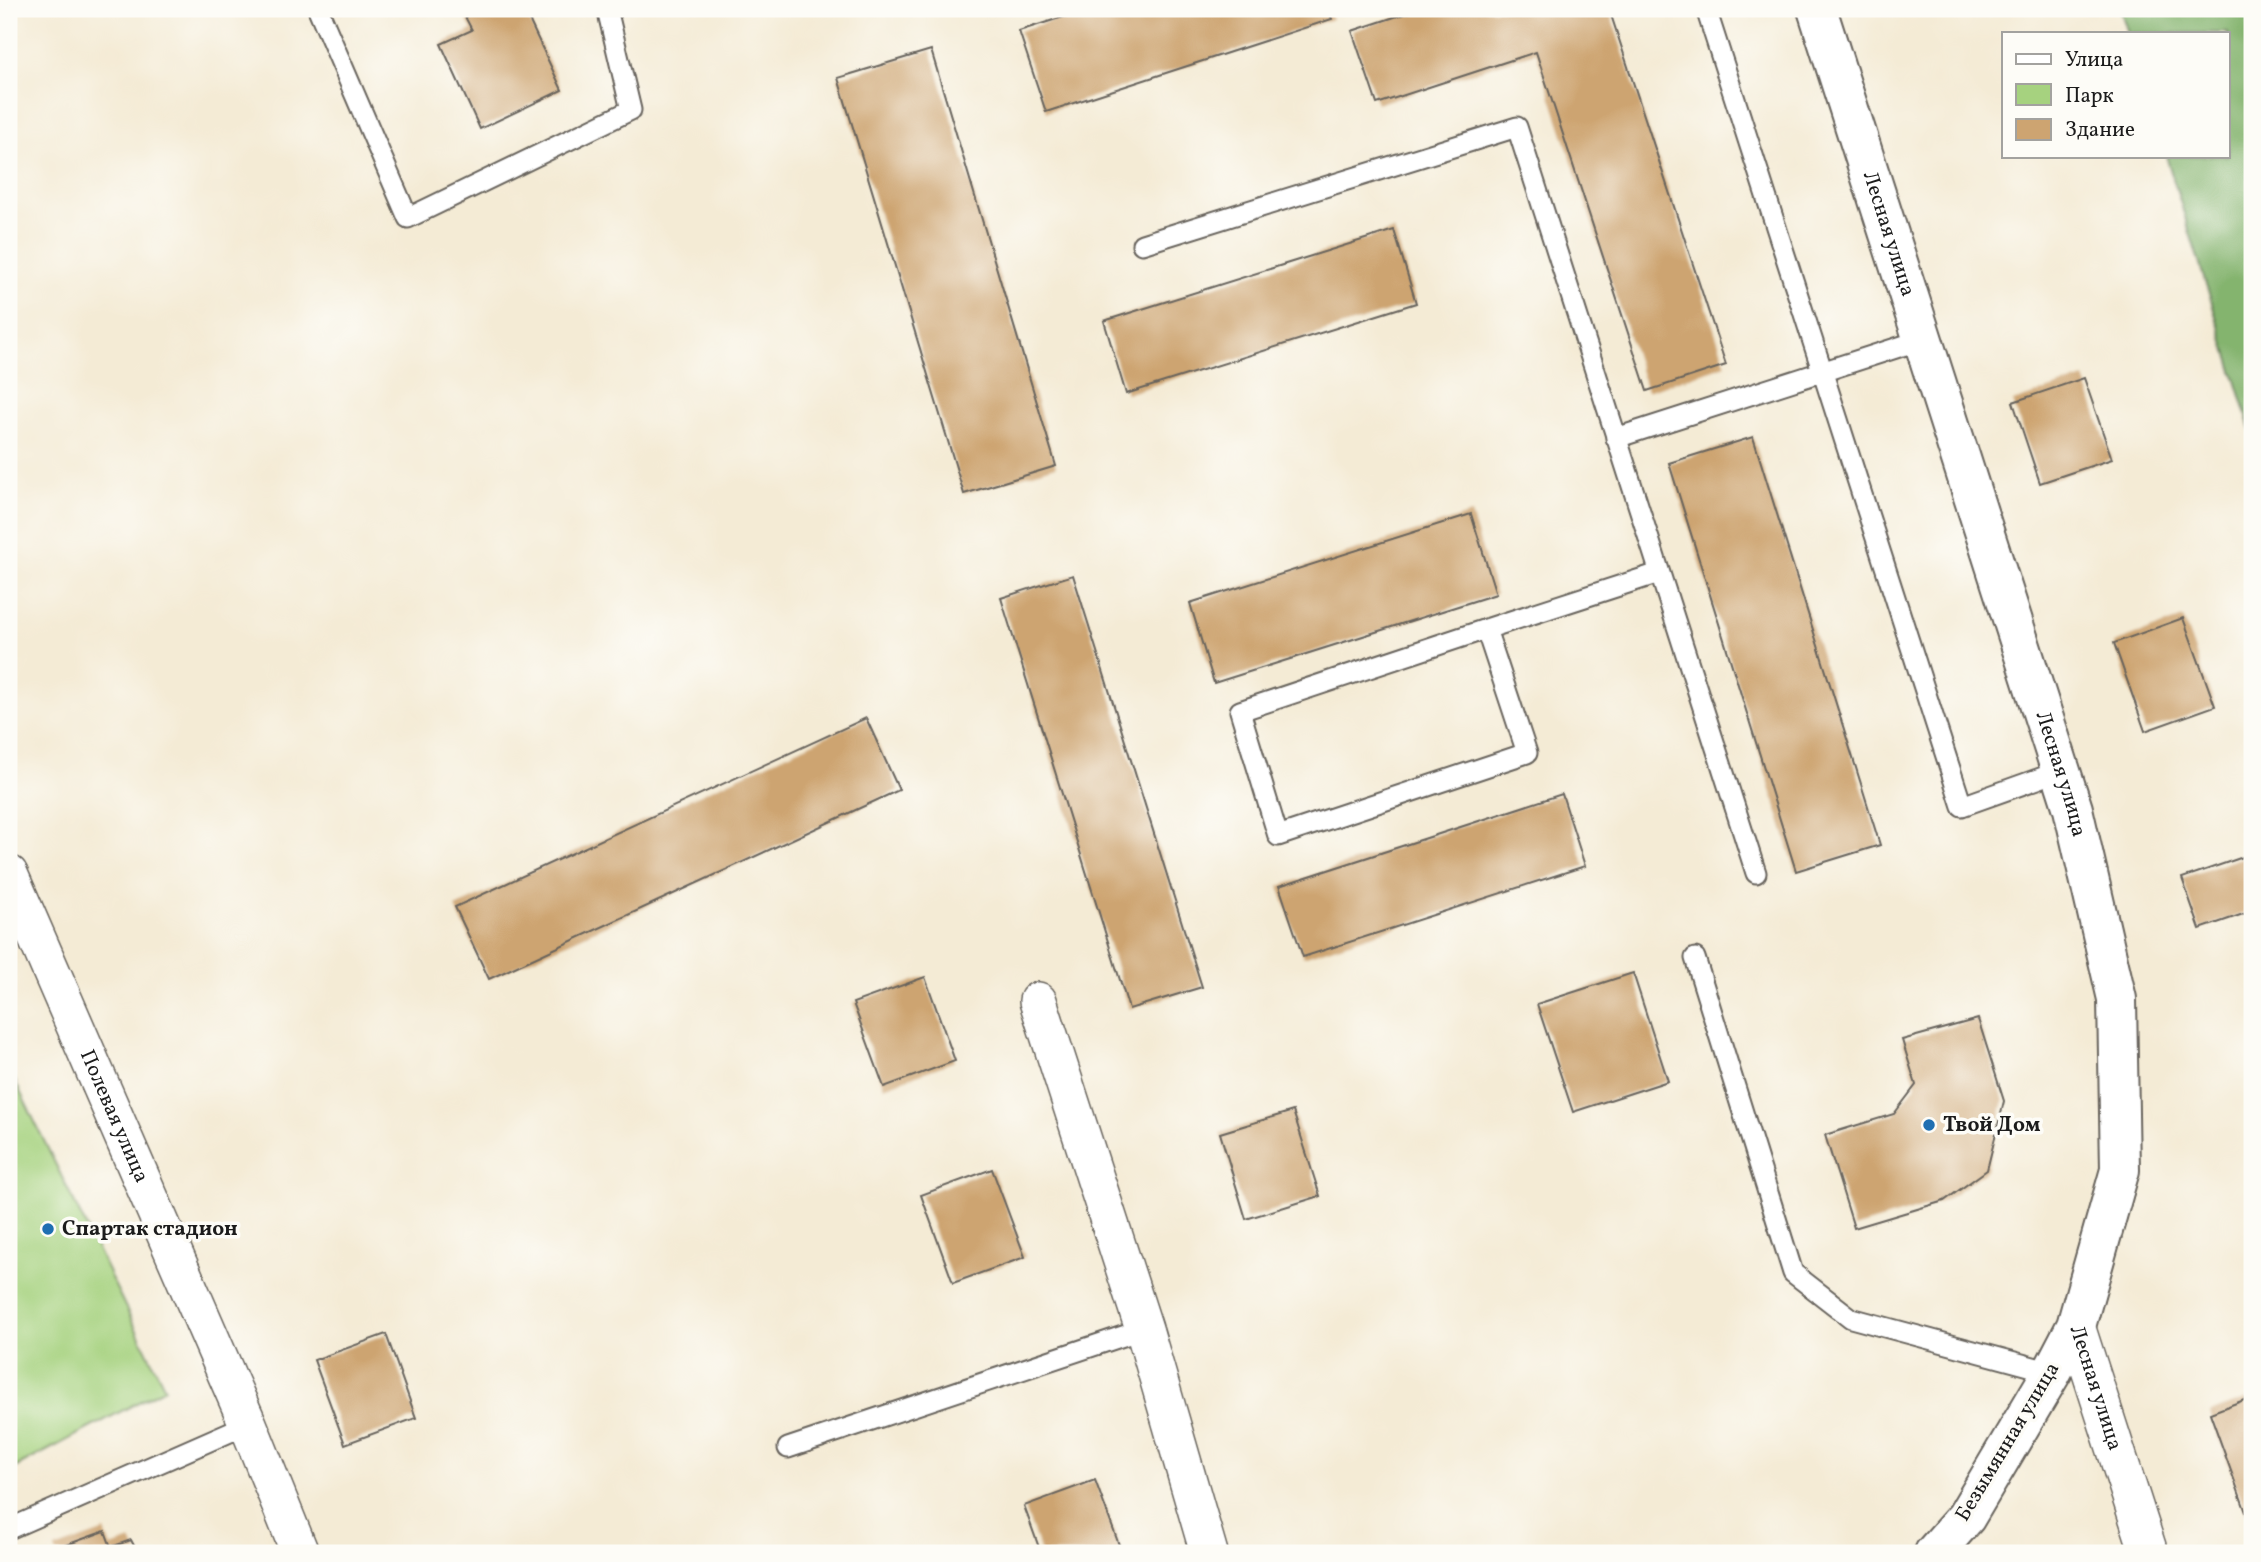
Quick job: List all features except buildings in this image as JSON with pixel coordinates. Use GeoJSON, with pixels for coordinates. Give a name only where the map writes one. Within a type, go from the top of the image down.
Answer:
{"type":"FeatureCollection","features":[{"type":"Feature","properties":{"kind":"street","name":"Лесная улица"},"geometry":{"type":"LineString","coordinates":[[1817,9],[2073,809],[2117,999],[2120,1170],[2076,1326],[2149,1553]]}},
{"type":"Feature","properties":{"kind":"street","name":"Полевая улица"},"geometry":{"type":"LineString","coordinates":[[9,874],[248,1424],[300,1553]]}},
{"type":"Feature","properties":{"kind":"street"},"geometry":{"type":"LineString","coordinates":[[1038,1001],[1144,1329],[1209,1553]]}},
{"type":"Feature","properties":{"kind":"street","name":"Безымянная улица"},"geometry":{"type":"LineString","coordinates":[[1934,1553],[1966,1517],[2052,1372],[2076,1326]]}},
{"type":"Feature","properties":{"kind":"lane"},"geometry":{"type":"LineString","coordinates":[[318,9],[408,218],[631,110],[607,9]]}},
{"type":"Feature","properties":{"kind":"lane"},"geometry":{"type":"LineString","coordinates":[[1706,9],[1962,806],[2060,771]]}},
{"type":"Feature","properties":{"kind":"lane"},"geometry":{"type":"LineString","coordinates":[[1142,244],[1517,127],[1756,873]]}},
{"type":"Feature","properties":{"kind":"lane"},"geometry":{"type":"LineString","coordinates":[[1616,438],[1924,339]]}},
{"type":"Feature","properties":{"kind":"lane"},"geometry":{"type":"LineString","coordinates":[[1486,629],[1527,752],[1278,836],[1240,711],[1486,629],[1659,573]]}},
{"type":"Feature","properties":{"kind":"lane"},"geometry":{"type":"LineString","coordinates":[[1695,958],[1793,1273],[1851,1318],[2052,1372]]}},
{"type":"Feature","properties":{"kind":"lane"},"geometry":{"type":"LineString","coordinates":[[788,1448],[1144,1329]]}},
{"type":"Feature","properties":{"kind":"lane"},"geometry":{"type":"LineString","coordinates":[[9,1529],[248,1424]]}},
{"type":"Feature","properties":{"kind":"green space"},"geometry":{"type":"Polygon","coordinates":[[[2120,9],[2252,9],[2252,432],[2167,158],[2230,158],[2230,32],[2128,32],[2120,9]]]}},
{"type":"Feature","properties":{"kind":"green space","name":"Спартак стадион"},"geometry":{"type":"Polygon","coordinates":[[[9,1069],[165,1388],[9,1471],[9,1069]]]}},
{"type":"Feature","properties":{"kind":"place","name":"Твой Дом"},"geometry":{"type":"Point","coordinates":[1929,1125]}},
{"type":"Feature","properties":{"kind":"place","name":"Спартак стадион"},"geometry":{"type":"Point","coordinates":[48,1229]}}]}
